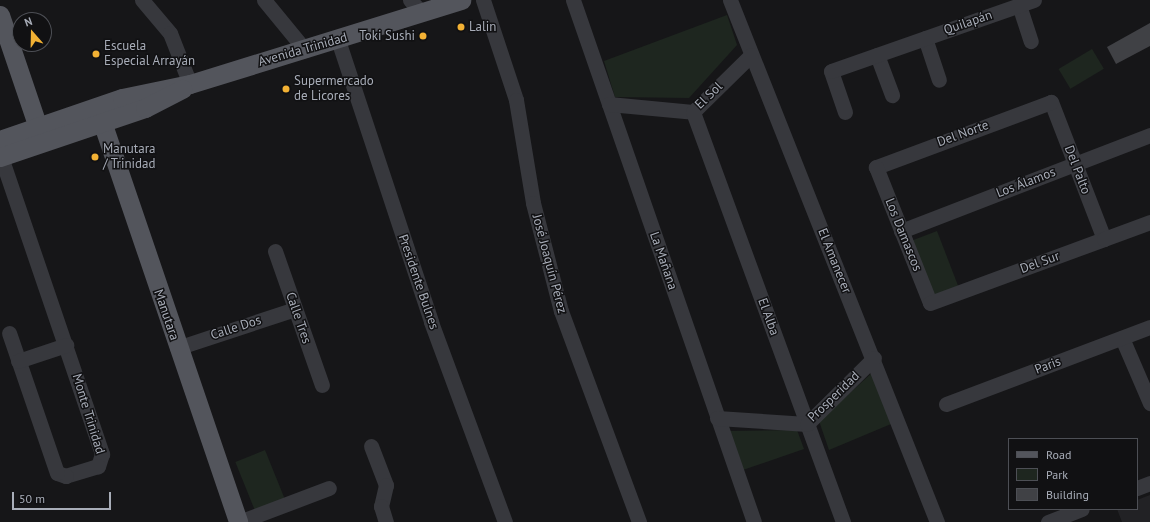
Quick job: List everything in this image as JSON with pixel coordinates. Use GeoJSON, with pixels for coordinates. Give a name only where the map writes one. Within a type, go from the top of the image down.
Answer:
{"type":"FeatureCollection","features":[{"type":"Feature","properties":{"kind":"main road","name":"Avenida Trinidad"},"geometry":{"type":"LineString","coordinates":[[0,151],[100,114],[158,102],[190,84],[338,40],[416,6],[461,0]]}},
{"type":"Feature","properties":{"kind":"main road"},"geometry":{"type":"LineString","coordinates":[[0,15],[40,135]]}},
{"type":"Feature","properties":{"kind":"main road","name":"Manutara"},"geometry":{"type":"LineString","coordinates":[[100,114],[177,348],[239,522]]}},
{"type":"Feature","properties":{"kind":"street"},"geometry":{"type":"LineString","coordinates":[[142,0],[170,33],[190,84]]}},
{"type":"Feature","properties":{"kind":"street"},"geometry":{"type":"LineString","coordinates":[[264,0],[305,50]]}},
{"type":"Feature","properties":{"kind":"street","name":"José Joaquín Pérez"},"geometry":{"type":"LineString","coordinates":[[483,0],[516,100],[531,197],[561,311],[638,522]]}},
{"type":"Feature","properties":{"kind":"street","name":"La Mañana"},"geometry":{"type":"LineString","coordinates":[[573,0],[754,522]]}},
{"type":"Feature","properties":{"kind":"street","name":"El Amanecer"},"geometry":{"type":"LineString","coordinates":[[730,0],[874,358],[937,522]]}},
{"type":"Feature","properties":{"kind":"street","name":"Quilapán"},"geometry":{"type":"LineString","coordinates":[[845,112],[831,71],[925,38],[1010,5],[1034,0]]}},
{"type":"Feature","properties":{"kind":"street"},"geometry":{"type":"LineString","coordinates":[[1010,5],[1031,41]]}},
{"type":"Feature","properties":{"kind":"street"},"geometry":{"type":"LineString","coordinates":[[925,38],[939,80]]}},
{"type":"Feature","properties":{"kind":"street","name":"Presidente Bulnes"},"geometry":{"type":"LineString","coordinates":[[338,40],[428,315],[505,522]]}},
{"type":"Feature","properties":{"kind":"street","name":"El Sol"},"geometry":{"type":"LineString","coordinates":[[609,104],[693,112],[751,55]]}},
{"type":"Feature","properties":{"kind":"street"},"geometry":{"type":"LineString","coordinates":[[877,55],[892,95]]}},
{"type":"Feature","properties":{"kind":"street","name":"Del Palto"},"geometry":{"type":"LineString","coordinates":[[1051,102],[1104,239]]}},
{"type":"Feature","properties":{"kind":"street","name":"Del Norte"},"geometry":{"type":"LineString","coordinates":[[876,167],[1051,102]]}},
{"type":"Feature","properties":{"kind":"street","name":"El Alba"},"geometry":{"type":"LineString","coordinates":[[693,112],[843,522]]}},
{"type":"Feature","properties":{"kind":"street","name":"Los Álamos"},"geometry":{"type":"LineString","coordinates":[[902,231],[1150,135]]}},
{"type":"Feature","properties":{"kind":"street","name":"Monte Trinidad"},"geometry":{"type":"LineString","coordinates":[[0,151],[102,454],[98,466],[66,476],[57,473],[9,333]]}},
{"type":"Feature","properties":{"kind":"street","name":"Los Damascos"},"geometry":{"type":"LineString","coordinates":[[876,167],[930,303]]}},
{"type":"Feature","properties":{"kind":"street","name":"Del Sur"},"geometry":{"type":"LineString","coordinates":[[930,303],[1150,222]]}},
{"type":"Feature","properties":{"kind":"street","name":"Calle Tres"},"geometry":{"type":"LineString","coordinates":[[275,251],[322,385]]}},
{"type":"Feature","properties":{"kind":"street","name":"Calle Dos"},"geometry":{"type":"LineString","coordinates":[[177,348],[295,309]]}},
{"type":"Feature","properties":{"kind":"street","name":"Paris"},"geometry":{"type":"LineString","coordinates":[[946,404],[1150,328]]}},
{"type":"Feature","properties":{"kind":"street"},"geometry":{"type":"LineString","coordinates":[[1122,338],[1150,403]]}},
{"type":"Feature","properties":{"kind":"street"},"geometry":{"type":"LineString","coordinates":[[18,361],[66,345]]}},
{"type":"Feature","properties":{"kind":"street","name":"Prosperidad"},"geometry":{"type":"LineString","coordinates":[[718,418],[807,424],[874,358]]}},
{"type":"Feature","properties":{"kind":"street"},"geometry":{"type":"LineString","coordinates":[[371,446],[386,485],[381,506],[386,522]]}},
{"type":"Feature","properties":{"kind":"street"},"geometry":{"type":"LineString","coordinates":[[1138,488],[1150,483]]}},
{"type":"Feature","properties":{"kind":"street"},"geometry":{"type":"LineString","coordinates":[[239,522],[329,488]]}},
{"type":"Feature","properties":{"kind":"street"},"geometry":{"type":"LineString","coordinates":[[1048,522],[1079,510]]}},
{"type":"Feature","properties":{"kind":"shaded area"},"geometry":{"type":"Polygon","coordinates":[[[1150,495],[1150,522],[1122,522],[1117,510],[1138,510],[1138,500],[1150,495]]]}},
{"type":"Feature","properties":{"kind":"green space"},"geometry":{"type":"Polygon","coordinates":[[[727,15],[737,45],[689,98],[615,97],[604,61],[727,15]]]}},
{"type":"Feature","properties":{"kind":"green space"},"geometry":{"type":"Polygon","coordinates":[[[1092,49],[1104,69],[1070,89],[1059,69],[1092,49]]]}},
{"type":"Feature","properties":{"kind":"green space"},"geometry":{"type":"Polygon","coordinates":[[[937,231],[958,286],[932,296],[911,241],[937,231]]]}},
{"type":"Feature","properties":{"kind":"green space"},"geometry":{"type":"Polygon","coordinates":[[[873,372],[891,424],[829,450],[819,421],[873,372]]]}},
{"type":"Feature","properties":{"kind":"green space"},"geometry":{"type":"Polygon","coordinates":[[[797,430],[804,449],[740,471],[725,431],[797,430]]]}},
{"type":"Feature","properties":{"kind":"green space"},"geometry":{"type":"Polygon","coordinates":[[[265,450],[284,498],[255,510],[235,462],[265,450]]]}},
{"type":"Feature","properties":{"kind":"building"},"geometry":{"type":"Polygon","coordinates":[[[1150,23],[1150,46],[1116,64],[1107,47],[1150,23]]]}},
{"type":"Feature","properties":{"kind":"place","name":"Lalin"},"geometry":{"type":"Point","coordinates":[461,27]}},
{"type":"Feature","properties":{"kind":"place","name":"Toki Sushi"},"geometry":{"type":"Point","coordinates":[423,36]}},
{"type":"Feature","properties":{"kind":"place","name":"Escuela Especial Arrayán"},"geometry":{"type":"Point","coordinates":[96,54]}},
{"type":"Feature","properties":{"kind":"place","name":"Supermercado de Licores"},"geometry":{"type":"Point","coordinates":[286,89]}},
{"type":"Feature","properties":{"kind":"place","name":"Manutara / Trinidad"},"geometry":{"type":"Point","coordinates":[95,157]}}]}
